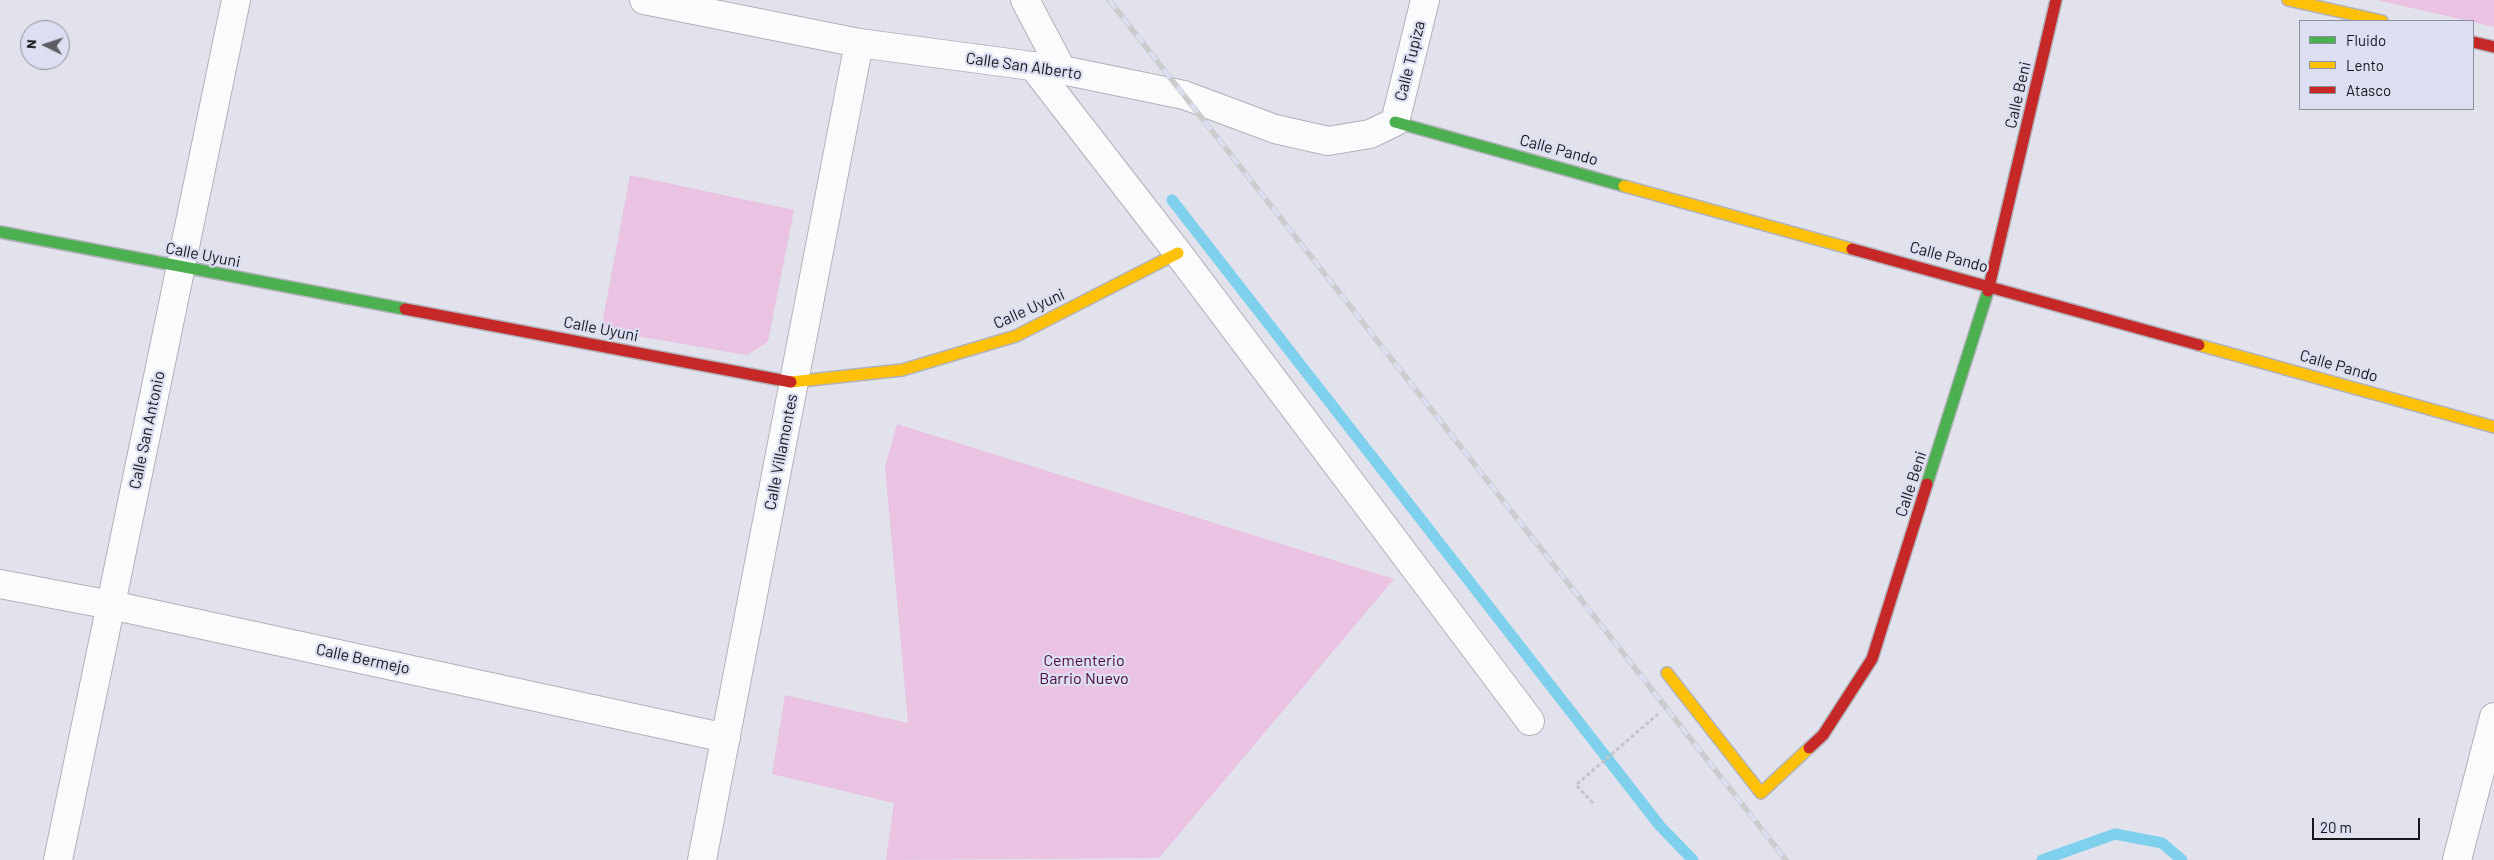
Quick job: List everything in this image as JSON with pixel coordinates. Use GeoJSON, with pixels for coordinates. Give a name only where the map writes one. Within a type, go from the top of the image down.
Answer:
{"type":"FeatureCollection","features":[{"type":"Feature","properties":{"kind":"main road","name":"Calle Beni"},"geometry":{"type":"LineString","coordinates":[[1668,673],[1761,793],[1823,735],[1872,659],[1990,285],[2056,0]]}},
{"type":"Feature","properties":{"kind":"main road"},"geometry":{"type":"LineString","coordinates":[[2288,0],[2378,20]]}},
{"type":"Feature","properties":{"kind":"main road"},"geometry":{"type":"LineString","coordinates":[[2474,42],[2494,47]]}},
{"type":"Feature","properties":{"kind":"main road","name":"Calle Pando"},"geometry":{"type":"LineString","coordinates":[[1395,122],[1990,285],[2494,426]]}},
{"type":"Feature","properties":{"kind":"main road","name":"Calle Uyuni"},"geometry":{"type":"LineString","coordinates":[[0,232],[794,382],[902,370],[1016,336],[1178,253]]}},
{"type":"Feature","properties":{"kind":"street","name":"Calle San Antonio"},"geometry":{"type":"LineString","coordinates":[[58,860],[236,0]]}},
{"type":"Feature","properties":{"kind":"street","name":"Calle San Alberto"},"geometry":{"type":"LineString","coordinates":[[644,0],[859,43],[1062,70],[1184,94],[1275,129],[1328,141],[1370,134],[1395,122]]}},
{"type":"Feature","properties":{"kind":"street"},"geometry":{"type":"LineString","coordinates":[[1025,0],[1062,70]]}},
{"type":"Feature","properties":{"kind":"street","name":"Calle Tupiza"},"geometry":{"type":"LineString","coordinates":[[1395,122],[1425,0]]}},
{"type":"Feature","properties":{"kind":"street","name":"Calle Villamontes"},"geometry":{"type":"LineString","coordinates":[[702,860],[859,43]]}},
{"type":"Feature","properties":{"kind":"street"},"geometry":{"type":"LineString","coordinates":[[1033,66],[1178,253],[1530,721]]}},
{"type":"Feature","properties":{"kind":"street","name":"Calle Bermejo"},"geometry":{"type":"LineString","coordinates":[[0,584],[111,604],[726,738]]}},
{"type":"Feature","properties":{"kind":"street"},"geometry":{"type":"LineString","coordinates":[[2457,860],[2494,717]]}},
{"type":"Feature","properties":{"kind":"path"},"geometry":{"type":"LineString","coordinates":[[1593,803],[1576,786],[1655,716]]}},
{"type":"Feature","properties":{"kind":"green space"},"geometry":{"type":"Polygon","coordinates":[[[2377,0],[2494,0],[2494,27],[2474,22],[2474,20],[2464,20],[2377,0]]]}},
{"type":"Feature","properties":{"kind":"green space"},"geometry":{"type":"Polygon","coordinates":[[[630,175],[794,210],[768,342],[747,355],[601,330],[630,175]]]}},
{"type":"Feature","properties":{"kind":"green space","name":"Cementerio Barrio Nuevo"},"geometry":{"type":"Polygon","coordinates":[[[897,424],[1394,579],[1159,858],[886,860],[894,803],[772,774],[785,695],[908,723],[885,467],[897,424]]]}},
{"type":"Feature","properties":{"kind":"waterway"},"geometry":{"type":"LineString","coordinates":[[1172,200],[1660,826],[1693,860]]}},
{"type":"Feature","properties":{"kind":"waterway"},"geometry":{"type":"LineString","coordinates":[[2042,860],[2115,834],[2162,843],[2182,860]]}},
{"type":"Feature","properties":{"kind":"railway"},"geometry":{"type":"LineString","coordinates":[[1109,0],[1786,860]]}},
{"type":"Feature","properties":{"kind":"traffic: fast"},"geometry":{"type":"LineString","coordinates":[[1395,122],[1624,186]]}},
{"type":"Feature","properties":{"kind":"traffic: fast"},"geometry":{"type":"LineString","coordinates":[[0,232],[405,309]]}},
{"type":"Feature","properties":{"kind":"traffic: fast"},"geometry":{"type":"LineString","coordinates":[[1927,484],[1988,291]]}},
{"type":"Feature","properties":{"kind":"traffic: slow"},"geometry":{"type":"LineString","coordinates":[[2288,0],[2378,20]]}},
{"type":"Feature","properties":{"kind":"traffic: slow"},"geometry":{"type":"LineString","coordinates":[[1624,186],[1852,249]]}},
{"type":"Feature","properties":{"kind":"traffic: slow"},"geometry":{"type":"LineString","coordinates":[[791,382],[902,370],[1016,336],[1178,253]]}},
{"type":"Feature","properties":{"kind":"traffic: slow"},"geometry":{"type":"LineString","coordinates":[[2199,345],[2494,427]]}},
{"type":"Feature","properties":{"kind":"traffic: slow"},"geometry":{"type":"LineString","coordinates":[[1667,673],[1761,793],[1809,748]]}},
{"type":"Feature","properties":{"kind":"traffic: jam"},"geometry":{"type":"LineString","coordinates":[[1988,291],[2056,0]]}},
{"type":"Feature","properties":{"kind":"traffic: jam"},"geometry":{"type":"LineString","coordinates":[[2474,42],[2494,47]]}},
{"type":"Feature","properties":{"kind":"traffic: jam"},"geometry":{"type":"LineString","coordinates":[[1852,249],[2199,345]]}},
{"type":"Feature","properties":{"kind":"traffic: jam"},"geometry":{"type":"LineString","coordinates":[[405,309],[791,382]]}},
{"type":"Feature","properties":{"kind":"traffic: jam"},"geometry":{"type":"LineString","coordinates":[[1809,748],[1823,735],[1872,659],[1927,484]]}}]}
